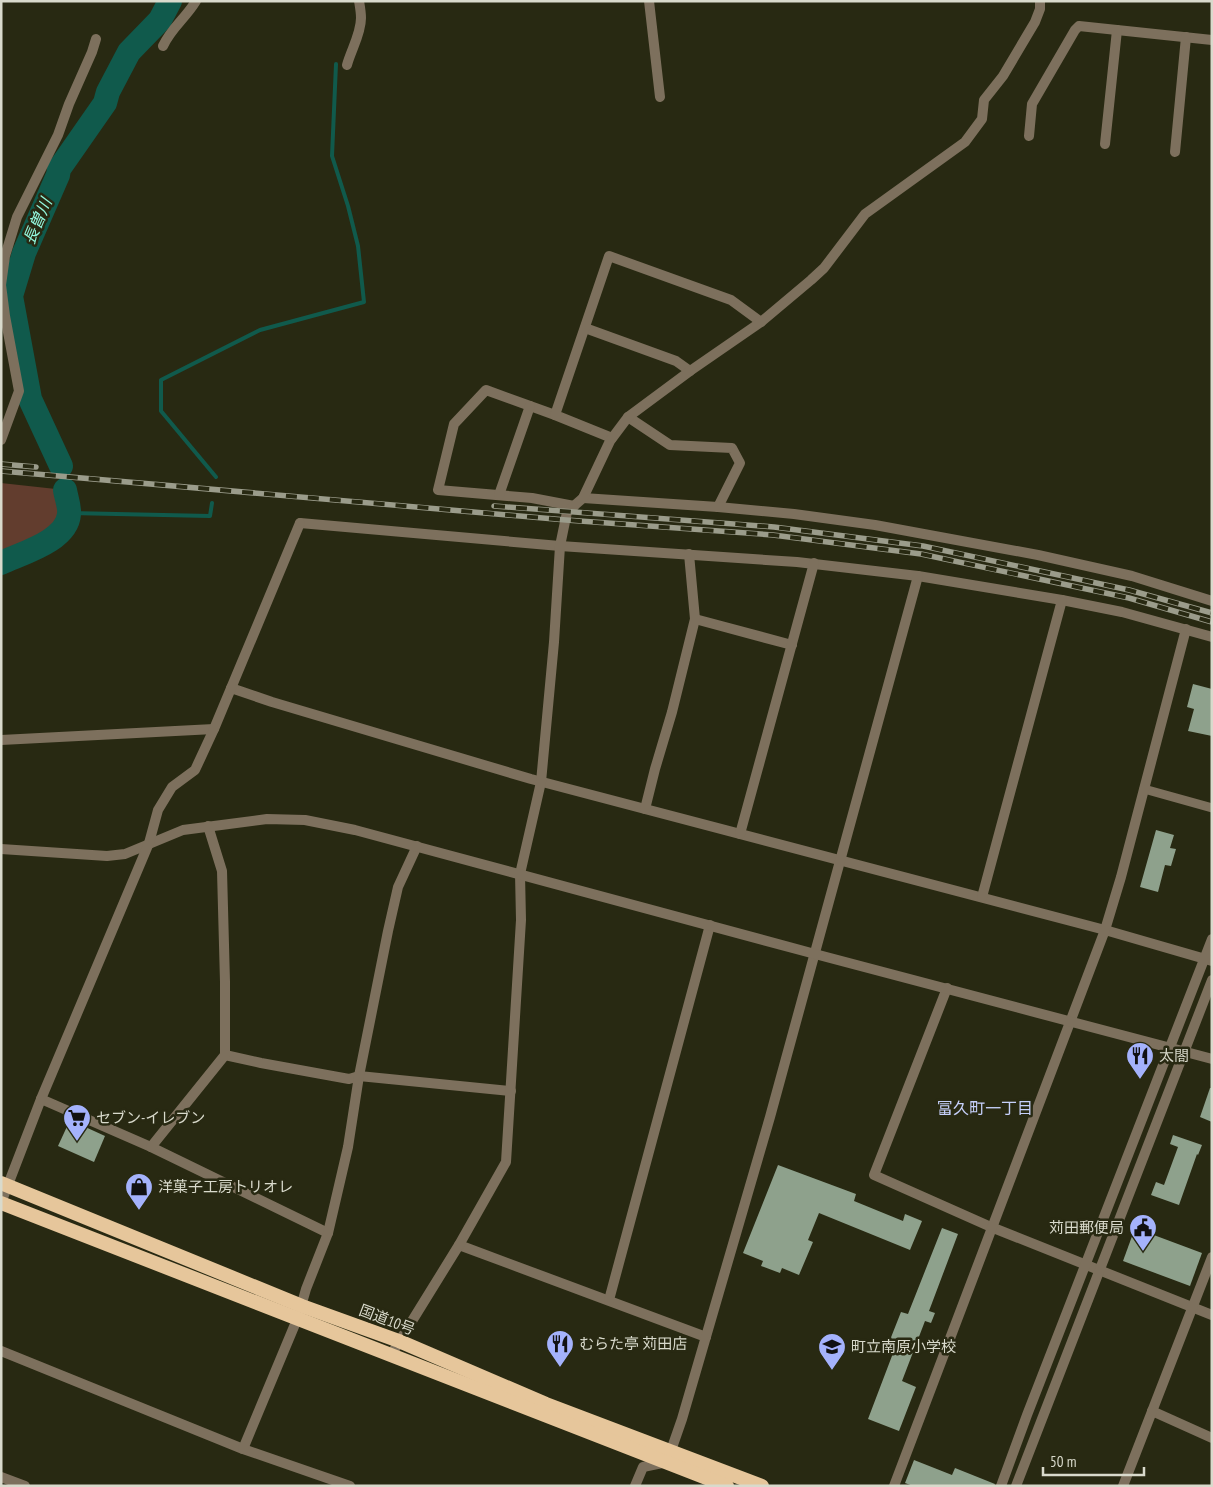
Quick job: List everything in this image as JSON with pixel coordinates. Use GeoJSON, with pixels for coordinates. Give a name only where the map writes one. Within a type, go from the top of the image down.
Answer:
{"type":"FeatureCollection","features":[{"type":"Feature","properties":{"kind":"highway","name":"国道10号"},"geometry":{"type":"LineString","coordinates":[[5,1184],[300,1312],[391,1355],[669,1456],[762,1486]]}},
{"type":"Feature","properties":{"kind":"highway","name":"国道10号"},"geometry":{"type":"LineString","coordinates":[[1,1203],[300,1312],[399,1341],[669,1456],[727,1486]]}},
{"type":"Feature","properties":{"kind":"street"},"geometry":{"type":"LineString","coordinates":[[163,46],[171,30],[188,13],[196,1]]}},
{"type":"Feature","properties":{"kind":"street"},"geometry":{"type":"LineString","coordinates":[[347,65],[359,29],[361,17],[359,1]]}},
{"type":"Feature","properties":{"kind":"street"},"geometry":{"type":"LineString","coordinates":[[649,1],[660,97]]}},
{"type":"Feature","properties":{"kind":"street"},"geometry":{"type":"LineString","coordinates":[[391,1355],[459,1245],[506,1162],[521,920],[520,874],[541,782],[554,642],[560,546],[567,512],[583,498],[612,438],[628,417],[761,322],[824,268],[866,214],[965,142],[982,118],[984,100],[1003,76],[1035,22],[1040,9],[1040,1]]}},
{"type":"Feature","properties":{"kind":"street"},"geometry":{"type":"LineString","coordinates":[[1029,136],[1032,104],[1079,26],[1212,40]]}},
{"type":"Feature","properties":{"kind":"street"},"geometry":{"type":"LineString","coordinates":[[1105,144],[1117,30]]}},
{"type":"Feature","properties":{"kind":"street"},"geometry":{"type":"LineString","coordinates":[[1175,152],[1186,37]]}},
{"type":"Feature","properties":{"kind":"street"},"geometry":{"type":"LineString","coordinates":[[1,440],[19,392],[1,285],[5,256],[17,217],[58,135],[96,39]]}},
{"type":"Feature","properties":{"kind":"street"},"geometry":{"type":"LineString","coordinates":[[555,415],[609,256],[732,300],[761,322]]}},
{"type":"Feature","properties":{"kind":"street"},"geometry":{"type":"LineString","coordinates":[[584,328],[676,361],[690,371]]}},
{"type":"Feature","properties":{"kind":"street"},"geometry":{"type":"LineString","coordinates":[[574,506],[532,498],[438,490],[454,424],[486,390],[612,438]]}},
{"type":"Feature","properties":{"kind":"street"},"geometry":{"type":"LineString","coordinates":[[499,495],[530,406]]}},
{"type":"Feature","properties":{"kind":"street"},"geometry":{"type":"LineString","coordinates":[[628,417],[670,445],[732,448],[740,463],[718,506]]}},
{"type":"Feature","properties":{"kind":"street"},"geometry":{"type":"LineString","coordinates":[[583,498],[718,506],[794,514],[960,539],[1038,554],[1132,576],[1212,601]]}},
{"type":"Feature","properties":{"kind":"street"},"geometry":{"type":"LineString","coordinates":[[1,1203],[5,1184],[149,843],[158,810],[172,787],[195,770],[300,523],[560,546],[814,563],[918,576],[1122,612],[1212,637]]}},
{"type":"Feature","properties":{"kind":"street"},"geometry":{"type":"LineString","coordinates":[[645,809],[695,619],[688,554]]}},
{"type":"Feature","properties":{"kind":"street"},"geometry":{"type":"LineString","coordinates":[[740,834],[814,563]]}},
{"type":"Feature","properties":{"kind":"street"},"geometry":{"type":"LineString","coordinates":[[635,1486],[643,1467],[669,1456],[770,1117],[842,860],[918,576]]}},
{"type":"Feature","properties":{"kind":"street"},"geometry":{"type":"LineString","coordinates":[[982,897],[1062,600]]}},
{"type":"Feature","properties":{"kind":"street"},"geometry":{"type":"LineString","coordinates":[[695,619],[792,645]]}},
{"type":"Feature","properties":{"kind":"street"},"geometry":{"type":"LineString","coordinates":[[894,1486],[991,1227],[1106,930],[1186,629]]}},
{"type":"Feature","properties":{"kind":"street"},"geometry":{"type":"LineString","coordinates":[[231,688],[272,702],[541,782],[1106,930],[1208,960]]}},
{"type":"Feature","properties":{"kind":"street"},"geometry":{"type":"LineString","coordinates":[[1,740],[214,729]]}},
{"type":"Feature","properties":{"kind":"street"},"geometry":{"type":"LineString","coordinates":[[1,849],[105,857],[125,854],[183,830],[267,819],[305,820],[355,830],[417,846],[1212,1059]]}},
{"type":"Feature","properties":{"kind":"street"},"geometry":{"type":"LineString","coordinates":[[151,1147],[225,1055],[222,871],[208,826]]}},
{"type":"Feature","properties":{"kind":"street"},"geometry":{"type":"LineString","coordinates":[[243,1449],[300,1312],[328,1233],[348,1147],[359,1076],[398,887],[417,846]]}},
{"type":"Feature","properties":{"kind":"street"},"geometry":{"type":"LineString","coordinates":[[609,1300],[710,925]]}},
{"type":"Feature","properties":{"kind":"street"},"geometry":{"type":"LineString","coordinates":[[1001,1486],[1169,1048],[1208,960],[1212,939]]}},
{"type":"Feature","properties":{"kind":"street"},"geometry":{"type":"LineString","coordinates":[[1016,1486],[1212,980]]}},
{"type":"Feature","properties":{"kind":"street"},"geometry":{"type":"LineString","coordinates":[[947,988],[874,1175],[991,1227],[1212,1315]]}},
{"type":"Feature","properties":{"kind":"street"},"geometry":{"type":"LineString","coordinates":[[225,1055],[350,1079],[359,1076],[510,1091]]}},
{"type":"Feature","properties":{"kind":"street"},"geometry":{"type":"LineString","coordinates":[[42,1099],[151,1147],[328,1233]]}},
{"type":"Feature","properties":{"kind":"street"},"geometry":{"type":"LineString","coordinates":[[459,1245],[706,1337]]}},
{"type":"Feature","properties":{"kind":"street"},"geometry":{"type":"LineString","coordinates":[[1123,1486],[1212,1257]]}},
{"type":"Feature","properties":{"kind":"street"},"geometry":{"type":"LineString","coordinates":[[1,1351],[243,1449],[350,1486]]}},
{"type":"Feature","properties":{"kind":"street"},"geometry":{"type":"LineString","coordinates":[[1152,1411],[1212,1438]]}},
{"type":"Feature","properties":{"kind":"street"},"geometry":{"type":"LineString","coordinates":[[1,1477],[25,1486]]}},
{"type":"Feature","properties":{"kind":"lane"},"geometry":{"type":"LineString","coordinates":[[1144,789],[1212,808]]}},
{"type":"Feature","properties":{"kind":"shaded area"},"geometry":{"type":"Polygon","coordinates":[[[1,483],[65,490],[69,514],[60,532],[52,539],[1,563],[1,483]]]}},
{"type":"Feature","properties":{"kind":"building"},"geometry":{"type":"Polygon","coordinates":[[[1193,684],[1212,689],[1212,736],[1188,731],[1194,709],[1187,707],[1193,684]]]}},
{"type":"Feature","properties":{"kind":"building"},"geometry":{"type":"Polygon","coordinates":[[[1156,830],[1174,835],[1170,848],[1176,849],[1171,866],[1165,865],[1158,892],[1140,887],[1156,830]]]}},
{"type":"Feature","properties":{"kind":"building"},"geometry":{"type":"Polygon","coordinates":[[[1210,1088],[1212,1088],[1212,1122],[1200,1117],[1210,1088]]]}},
{"type":"Feature","properties":{"kind":"building"},"geometry":{"type":"Polygon","coordinates":[[[70,1120],[105,1136],[94,1162],[58,1146],[70,1120]]]}},
{"type":"Feature","properties":{"kind":"building"},"geometry":{"type":"Polygon","coordinates":[[[1173,1135],[1202,1145],[1179,1205],[1151,1195],[1156,1182],[1164,1185],[1178,1147],[1170,1144],[1173,1135]]]}},
{"type":"Feature","properties":{"kind":"building"},"geometry":{"type":"Polygon","coordinates":[[[778,1165],[856,1194],[854,1201],[903,1221],[905,1214],[922,1221],[910,1250],[819,1213],[808,1240],[813,1242],[799,1275],[782,1268],[780,1273],[761,1266],[763,1261],[743,1253],[778,1165]]]}},
{"type":"Feature","properties":{"kind":"building"},"geometry":{"type":"Polygon","coordinates":[[[942,1228],[958,1234],[929,1311],[935,1313],[931,1323],[925,1321],[902,1381],[916,1387],[899,1431],[868,1419],[895,1348],[888,1345],[901,1312],[908,1314],[942,1228]]]}},
{"type":"Feature","properties":{"kind":"building"},"geometry":{"type":"Polygon","coordinates":[[[1135,1228],[1202,1253],[1190,1286],[1123,1261],[1135,1228]]]}},
{"type":"Feature","properties":{"kind":"building"},"geometry":{"type":"Polygon","coordinates":[[[914,1460],[952,1475],[955,1468],[995,1484],[994,1486],[913,1486],[905,1483],[914,1460]]]}},
{"type":"Feature","properties":{"kind":"waterway","name":"長曽川"},"geometry":{"type":"LineString","coordinates":[[61,466],[30,399],[11,296],[24,253],[59,169],[105,103],[108,92],[129,52],[160,20],[170,1]]}},
{"type":"Feature","properties":{"kind":"waterway"},"geometry":{"type":"LineString","coordinates":[[216,477],[161,411],[161,380],[260,330],[364,302],[358,246],[332,156],[336,64]]}},
{"type":"Feature","properties":{"kind":"waterway","name":"長曽川"},"geometry":{"type":"LineString","coordinates":[[1,563],[42,545],[60,532],[69,514],[65,490]]}},
{"type":"Feature","properties":{"kind":"waterway"},"geometry":{"type":"LineString","coordinates":[[70,513],[210,516],[212,503]]}},
{"type":"Feature","properties":{"kind":"railway"},"geometry":{"type":"LineString","coordinates":[[1,464],[36,467]]}},
{"type":"Feature","properties":{"kind":"railway"},"geometry":{"type":"LineString","coordinates":[[1,471],[566,520],[773,535],[921,554],[1129,598],[1212,622]]}},
{"type":"Feature","properties":{"kind":"railway"},"geometry":{"type":"LineString","coordinates":[[494,506],[774,527],[923,546],[1129,590],[1212,613]]}},
{"type":"Feature","properties":{"kind":"place","name":"太閤"},"geometry":{"type":"Point","coordinates":[1140,1080]}},
{"type":"Feature","properties":{"kind":"place","name":"セブン-イレブン"},"geometry":{"type":"Point","coordinates":[77,1142]}},
{"type":"Feature","properties":{"kind":"place","name":"洋菓子工房トリオレ"},"geometry":{"type":"Point","coordinates":[139,1211]}},
{"type":"Feature","properties":{"kind":"place","name":"苅田郵便局"},"geometry":{"type":"Point","coordinates":[1143,1252]}},
{"type":"Feature","properties":{"kind":"place","name":"むらた亭 苅田店"},"geometry":{"type":"Point","coordinates":[560,1368]}},
{"type":"Feature","properties":{"kind":"place","name":"町立南原小学校"},"geometry":{"type":"Point","coordinates":[832,1371]}},
{"type":"Feature","properties":{"kind":"district","name":"富久町一丁目"},"geometry":{"type":"Point","coordinates":[985,1108]}}]}
